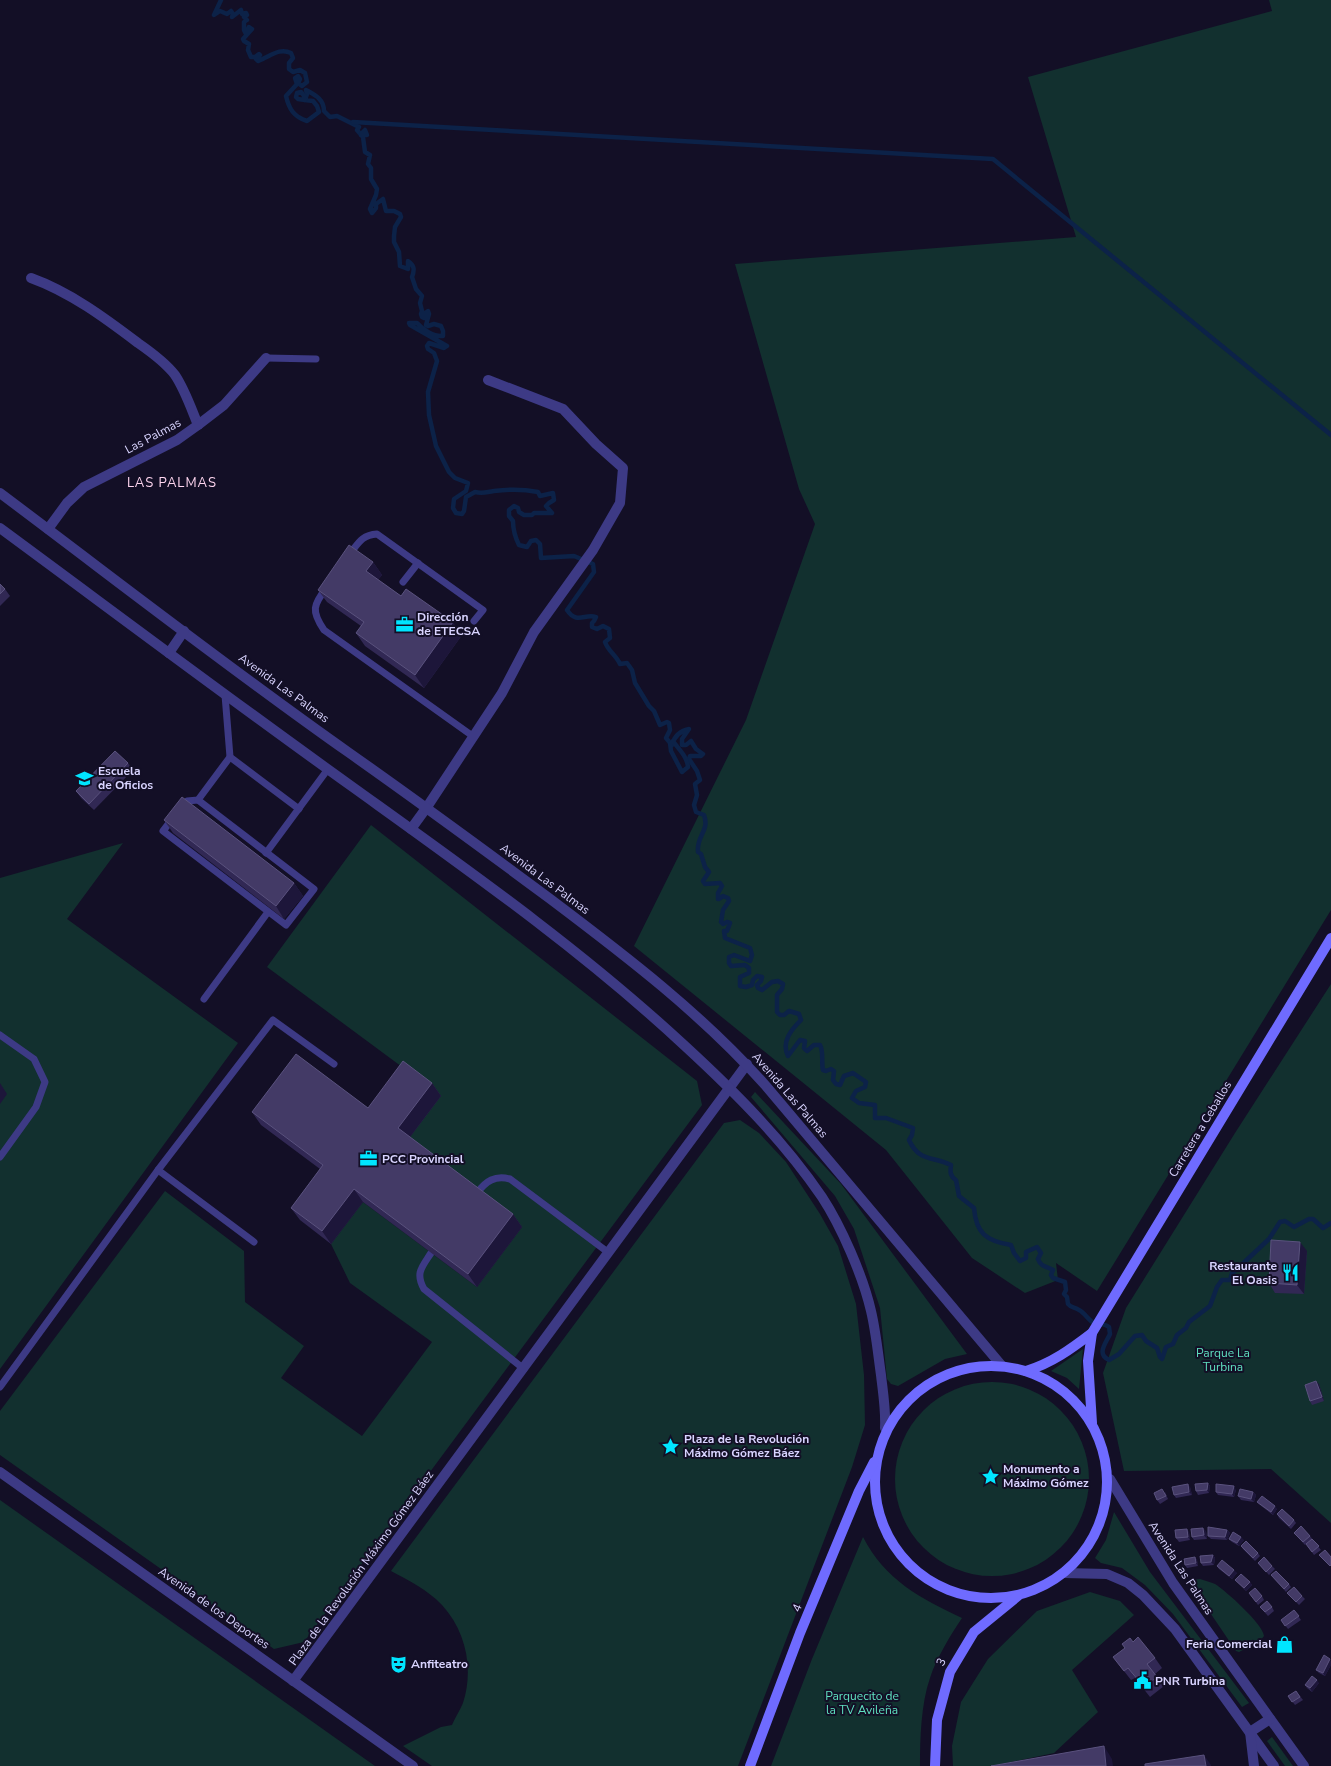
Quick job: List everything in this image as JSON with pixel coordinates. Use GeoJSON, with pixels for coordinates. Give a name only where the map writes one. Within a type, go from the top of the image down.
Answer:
{"type":"FeatureCollection","features":[{"type":"Feature","properties":{"kind":"main road","name":"Carretera a Ceballos"},"geometry":{"type":"LineString","coordinates":[[1026,1371],[1044,1365],[1068,1352],[1092,1333],[1331,938]]}},
{"type":"Feature","properties":{"kind":"main road","name":"Carretera a Ceballos"},"geometry":{"type":"LineString","coordinates":[[1092,1333],[1088,1361],[1092,1424]]}},
{"type":"Feature","properties":{"kind":"main road"},"geometry":{"type":"LineString","coordinates":[[1002,1366],[1026,1371],[1051,1382],[1072,1398],[1092,1424],[1100,1441],[1110,1479],[1108,1502],[1100,1525],[1085,1551],[1064,1573],[1019,1595],[988,1598],[957,1593],[928,1580],[904,1560],[887,1534],[877,1504],[874,1462],[885,1428],[903,1406],[920,1391],[959,1371],[1002,1366]]}},
{"type":"Feature","properties":{"kind":"main road","name":"4"},"geometry":{"type":"LineString","coordinates":[[750,1766],[800,1633],[860,1491],[874,1462]]}},
{"type":"Feature","properties":{"kind":"main road","name":"3"},"geometry":{"type":"LineString","coordinates":[[935,1766],[937,1720],[950,1672],[974,1632],[1019,1595]]}},
{"type":"Feature","properties":{"kind":"street"},"geometry":{"type":"LineString","coordinates":[[31,278],[70,295],[162,360],[174,375],[185,393],[198,425]]}},
{"type":"Feature","properties":{"kind":"street","name":"Las Palmas"},"geometry":{"type":"LineString","coordinates":[[48,529],[67,503],[84,487],[110,472],[171,443],[224,405],[266,358]]}},
{"type":"Feature","properties":{"kind":"street"},"geometry":{"type":"LineString","coordinates":[[411,829],[474,737],[502,693],[534,632],[593,550],[620,503],[622,468],[596,444],[563,409],[488,380]]}},
{"type":"Feature","properties":{"kind":"street","name":"Avenida Las Palmas"},"geometry":{"type":"LineString","coordinates":[[0,493],[184,632],[427,807],[621,952],[687,1008],[747,1064],[1002,1366]]}},
{"type":"Feature","properties":{"kind":"street"},"geometry":{"type":"LineString","coordinates":[[0,528],[225,695],[411,829],[604,974],[656,1019],[731,1088],[799,1164],[824,1200],[842,1232],[871,1310],[886,1414],[885,1428]]}},
{"type":"Feature","properties":{"kind":"street"},"geometry":{"type":"LineString","coordinates":[[169,653],[184,632]]}},
{"type":"Feature","properties":{"kind":"street","name":"Plaza de la Revolución Máximo Gómez Báez"},"geometry":{"type":"LineString","coordinates":[[293,1681],[731,1088],[747,1064]]}},
{"type":"Feature","properties":{"kind":"street","name":"Avenida de los Deportes"},"geometry":{"type":"LineString","coordinates":[[0,1472],[413,1766]]}},
{"type":"Feature","properties":{"kind":"street","name":"Avenida Las Palmas"},"geometry":{"type":"LineString","coordinates":[[1110,1479],[1173,1584],[1304,1766]]}},
{"type":"Feature","properties":{"kind":"street"},"geometry":{"type":"LineString","coordinates":[[1064,1573],[1107,1574],[1128,1583],[1143,1595],[1174,1629],[1274,1766]]}},
{"type":"Feature","properties":{"kind":"street"},"geometry":{"type":"LineString","coordinates":[[1250,1732],[1270,1719]]}},
{"type":"Feature","properties":{"kind":"street"},"geometry":{"type":"LineString","coordinates":[[1250,1732],[1254,1766]]}},
{"type":"Feature","properties":{"kind":"lane"},"geometry":{"type":"LineString","coordinates":[[266,358],[316,358]]}},
{"type":"Feature","properties":{"kind":"lane"},"geometry":{"type":"LineString","coordinates":[[345,561],[367,534],[377,534],[483,610],[474,621]]}},
{"type":"Feature","properties":{"kind":"lane"},"geometry":{"type":"LineString","coordinates":[[403,582],[418,563]]}},
{"type":"Feature","properties":{"kind":"lane"},"geometry":{"type":"LineString","coordinates":[[331,580],[317,600],[314,609],[316,618],[324,630],[474,737]]}},
{"type":"Feature","properties":{"kind":"lane"},"geometry":{"type":"LineString","coordinates":[[198,800],[230,757],[225,695]]}},
{"type":"Feature","properties":{"kind":"lane"},"geometry":{"type":"LineString","coordinates":[[230,757],[299,809]]}},
{"type":"Feature","properties":{"kind":"lane"},"geometry":{"type":"LineString","coordinates":[[266,852],[328,769]]}},
{"type":"Feature","properties":{"kind":"lane"},"geometry":{"type":"LineString","coordinates":[[198,800],[266,852],[314,889],[286,925],[163,831],[187,801],[198,800]]}},
{"type":"Feature","properties":{"kind":"lane"},"geometry":{"type":"LineString","coordinates":[[204,999],[268,912]]}},
{"type":"Feature","properties":{"kind":"lane"},"geometry":{"type":"LineString","coordinates":[[0,1387],[158,1170],[273,1020],[334,1064]]}},
{"type":"Feature","properties":{"kind":"lane"},"geometry":{"type":"LineString","coordinates":[[0,1035],[34,1059],[45,1082],[36,1107],[0,1157]]}},
{"type":"Feature","properties":{"kind":"lane"},"geometry":{"type":"LineString","coordinates":[[158,1170],[254,1242]]}},
{"type":"Feature","properties":{"kind":"lane"},"geometry":{"type":"LineString","coordinates":[[477,1193],[484,1184],[492,1178],[503,1177],[510,1179],[609,1253]]}},
{"type":"Feature","properties":{"kind":"lane"},"geometry":{"type":"LineString","coordinates":[[431,1253],[421,1269],[418,1279],[424,1289],[437,1302],[524,1369]]}},
{"type":"Feature","properties":{"kind":"green space"},"geometry":{"type":"Polygon","coordinates":[[[1269,0],[1331,0],[1331,910],[1097,1291],[1056,1263],[1058,1280],[1025,1293],[972,1258],[886,1150],[634,946],[746,720],[815,524],[799,489],[735,264],[1076,237],[1028,77],[1272,11],[1269,0]]]}},
{"type":"Feature","properties":{"kind":"green space"},"geometry":{"type":"Polygon","coordinates":[[[371,825],[697,1081],[702,1105],[304,1642],[274,1649],[0,1455],[0,1411],[165,1191],[244,1251],[245,1302],[304,1346],[281,1378],[362,1436],[432,1342],[350,1283],[331,1244],[363,1202],[477,1287],[522,1227],[407,1141],[440,1095],[267,967],[371,825]]]}},
{"type":"Feature","properties":{"kind":"green space"},"geometry":{"type":"Polygon","coordinates":[[[123,843],[67,919],[238,1043],[0,1369],[0,878],[123,843]]]}},
{"type":"Feature","properties":{"kind":"green space","name":"Parque La Turbina"},"geometry":{"type":"Polygon","coordinates":[[[1331,984],[1331,1523],[1271,1469],[1124,1471],[1103,1373],[1126,1308],[1235,1133],[1331,984]]]}},
{"type":"Feature","properties":{"kind":"green space"},"geometry":{"type":"Polygon","coordinates":[[[755,1092],[841,1184],[967,1354],[945,1359],[898,1386],[891,1384],[887,1379],[880,1308],[854,1229],[835,1196],[751,1097],[755,1092]]]}},
{"type":"Feature","properties":{"kind":"green space","name":"Plaza de la Revolución Máximo Gómez Báez"},"geometry":{"type":"Polygon","coordinates":[[[740,1120],[759,1133],[786,1162],[820,1214],[838,1246],[856,1304],[864,1375],[865,1425],[852,1467],[738,1766],[432,1766],[403,1746],[441,1727],[452,1725],[463,1703],[466,1690],[468,1664],[466,1651],[457,1626],[442,1605],[424,1590],[391,1571],[724,1123],[740,1120]]]}},
{"type":"Feature","properties":{"kind":"green space"},"geometry":{"type":"Polygon","coordinates":[[[1083,1349],[1079,1389],[1067,1378],[1051,1371],[1083,1349]]]}},
{"type":"Feature","properties":{"kind":"green space"},"geometry":{"type":"Polygon","coordinates":[[[982,1382],[1002,1382],[1020,1386],[1038,1393],[1061,1410],[1073,1425],[1082,1442],[1089,1469],[1089,1489],[1082,1516],[1073,1533],[1061,1548],[1046,1560],[1029,1569],[1002,1576],[982,1576],[964,1572],[946,1565],[930,1554],[917,1541],[906,1525],[899,1507],[895,1489],[895,1469],[899,1451],[906,1433],[917,1417],[930,1404],[946,1393],[964,1386],[982,1382]]]}},
{"type":"Feature","properties":{"kind":"green space"},"geometry":{"type":"Polygon","coordinates":[[[0,1500],[375,1766],[0,1766],[0,1500]]]}},
{"type":"Feature","properties":{"kind":"green space"},"geometry":{"type":"Polygon","coordinates":[[[1114,1512],[1150,1572],[1249,1703],[1242,1707],[1173,1614],[1145,1585],[1122,1568],[1101,1563],[1095,1558],[1106,1540],[1114,1512]]]}},
{"type":"Feature","properties":{"kind":"green space","name":"Parquecito de la TV Avileña"},"geometry":{"type":"Polygon","coordinates":[[[863,1537],[882,1565],[905,1586],[932,1603],[962,1618],[940,1655],[927,1688],[922,1721],[920,1766],[771,1766],[812,1659],[863,1537]]]}},
{"type":"Feature","properties":{"kind":"green space"},"geometry":{"type":"Polygon","coordinates":[[[1200,1579],[1215,1584],[1227,1593],[1251,1616],[1264,1636],[1260,1641],[1239,1652],[1236,1651],[1190,1583],[1192,1580],[1200,1579]]]}},
{"type":"Feature","properties":{"kind":"green space"},"geometry":{"type":"Polygon","coordinates":[[[1090,1592],[1120,1601],[1134,1615],[1072,1670],[1098,1712],[1054,1753],[992,1766],[953,1766],[952,1746],[961,1702],[988,1659],[1037,1611],[1090,1592]]]}},
{"type":"Feature","properties":{"kind":"green space"},"geometry":{"type":"Polygon","coordinates":[[[1272,1737],[1293,1766],[1285,1766],[1267,1741],[1272,1737]]]}},
{"type":"Feature","properties":{"kind":"building"},"geometry":{"type":"Polygon","coordinates":[[[349,545],[373,562],[366,571],[401,596],[406,589],[453,622],[415,675],[356,633],[364,622],[318,590],[349,545]]]}},
{"type":"Feature","properties":{"kind":"building"},"geometry":{"type":"Polygon","coordinates":[[[0,584],[5,589],[0,594],[0,584]]]}},
{"type":"Feature","properties":{"kind":"building"},"geometry":{"type":"Polygon","coordinates":[[[115,751],[128,763],[89,804],[76,791],[115,751]]]}},
{"type":"Feature","properties":{"kind":"building"},"geometry":{"type":"Polygon","coordinates":[[[182,797],[294,883],[276,906],[164,820],[182,797]]]}},
{"type":"Feature","properties":{"kind":"building","name":"PCC Provincial"},"geometry":{"type":"Polygon","coordinates":[[[296,1054],[368,1108],[403,1061],[432,1083],[398,1128],[513,1214],[468,1274],[354,1189],[322,1231],[291,1208],[323,1165],[252,1112],[296,1054]]]}},
{"type":"Feature","properties":{"kind":"building"},"geometry":{"type":"Polygon","coordinates":[[[1271,1240],[1300,1242],[1297,1285],[1269,1283],[1271,1240]]]}},
{"type":"Feature","properties":{"kind":"building"},"geometry":{"type":"Polygon","coordinates":[[[1316,1381],[1322,1397],[1310,1401],[1305,1385],[1316,1381]]]}},
{"type":"Feature","properties":{"kind":"building"},"geometry":{"type":"Polygon","coordinates":[[[1208,1483],[1207,1490],[1196,1491],[1195,1484],[1208,1483]]]}},
{"type":"Feature","properties":{"kind":"building"},"geometry":{"type":"Polygon","coordinates":[[[1188,1484],[1189,1492],[1174,1495],[1172,1487],[1188,1484]]]}},
{"type":"Feature","properties":{"kind":"building"},"geometry":{"type":"Polygon","coordinates":[[[1216,1484],[1234,1486],[1232,1494],[1216,1492],[1216,1484]]]}},
{"type":"Feature","properties":{"kind":"building"},"geometry":{"type":"Polygon","coordinates":[[[1162,1489],[1166,1496],[1157,1500],[1154,1493],[1162,1489]]]}},
{"type":"Feature","properties":{"kind":"building"},"geometry":{"type":"Polygon","coordinates":[[[1240,1489],[1253,1492],[1251,1499],[1238,1496],[1240,1489]]]}},
{"type":"Feature","properties":{"kind":"building"},"geometry":{"type":"Polygon","coordinates":[[[1262,1496],[1275,1506],[1271,1512],[1257,1502],[1262,1496]]]}},
{"type":"Feature","properties":{"kind":"building"},"geometry":{"type":"Polygon","coordinates":[[[1282,1509],[1294,1520],[1289,1526],[1277,1514],[1282,1509]]]}},
{"type":"Feature","properties":{"kind":"building"},"geometry":{"type":"Polygon","coordinates":[[[1301,1526],[1310,1536],[1303,1542],[1294,1533],[1301,1526]]]}},
{"type":"Feature","properties":{"kind":"building"},"geometry":{"type":"Polygon","coordinates":[[[1208,1527],[1227,1530],[1225,1537],[1208,1536],[1208,1527]]]}},
{"type":"Feature","properties":{"kind":"building"},"geometry":{"type":"Polygon","coordinates":[[[1203,1528],[1204,1535],[1192,1537],[1191,1529],[1203,1528]]]}},
{"type":"Feature","properties":{"kind":"building"},"geometry":{"type":"Polygon","coordinates":[[[1187,1529],[1188,1537],[1176,1538],[1175,1530],[1187,1529]]]}},
{"type":"Feature","properties":{"kind":"building"},"geometry":{"type":"Polygon","coordinates":[[[1233,1532],[1241,1537],[1237,1543],[1229,1539],[1233,1532]]]}},
{"type":"Feature","properties":{"kind":"building"},"geometry":{"type":"Polygon","coordinates":[[[1312,1539],[1319,1546],[1312,1552],[1306,1544],[1312,1539]]]}},
{"type":"Feature","properties":{"kind":"building"},"geometry":{"type":"Polygon","coordinates":[[[1246,1541],[1258,1553],[1253,1558],[1241,1546],[1246,1541]]]}},
{"type":"Feature","properties":{"kind":"building"},"geometry":{"type":"Polygon","coordinates":[[[1325,1550],[1331,1557],[1330,1566],[1319,1555],[1325,1550]]]}},
{"type":"Feature","properties":{"kind":"building"},"geometry":{"type":"Polygon","coordinates":[[[1213,1555],[1211,1562],[1201,1563],[1200,1556],[1213,1555]]]}},
{"type":"Feature","properties":{"kind":"building"},"geometry":{"type":"Polygon","coordinates":[[[1195,1557],[1196,1563],[1185,1565],[1184,1559],[1195,1557]]]}},
{"type":"Feature","properties":{"kind":"building"},"geometry":{"type":"Polygon","coordinates":[[[1264,1557],[1272,1566],[1266,1572],[1258,1563],[1264,1557]]]}},
{"type":"Feature","properties":{"kind":"building"},"geometry":{"type":"Polygon","coordinates":[[[1222,1560],[1234,1570],[1229,1576],[1217,1566],[1222,1560]]]}},
{"type":"Feature","properties":{"kind":"building"},"geometry":{"type":"Polygon","coordinates":[[[1276,1571],[1289,1584],[1284,1589],[1271,1575],[1276,1571]]]}},
{"type":"Feature","properties":{"kind":"building"},"geometry":{"type":"Polygon","coordinates":[[[1241,1574],[1250,1582],[1244,1588],[1235,1580],[1241,1574]]]}},
{"type":"Feature","properties":{"kind":"building"},"geometry":{"type":"Polygon","coordinates":[[[1294,1587],[1302,1596],[1296,1602],[1287,1593],[1294,1587]]]}},
{"type":"Feature","properties":{"kind":"building"},"geometry":{"type":"Polygon","coordinates":[[[1255,1588],[1262,1596],[1256,1602],[1249,1593],[1255,1588]]]}},
{"type":"Feature","properties":{"kind":"building"},"geometry":{"type":"Polygon","coordinates":[[[1267,1601],[1272,1607],[1265,1612],[1260,1607],[1267,1601]]]}},
{"type":"Feature","properties":{"kind":"building"},"geometry":{"type":"Polygon","coordinates":[[[1294,1610],[1299,1616],[1285,1626],[1281,1620],[1294,1610]]]}},
{"type":"Feature","properties":{"kind":"building"},"geometry":{"type":"Polygon","coordinates":[[[1138,1637],[1155,1658],[1147,1664],[1157,1677],[1144,1687],[1128,1668],[1124,1671],[1113,1657],[1125,1648],[1122,1644],[1130,1638],[1133,1642],[1138,1637]]]}},
{"type":"Feature","properties":{"kind":"building"},"geometry":{"type":"Polygon","coordinates":[[[1324,1655],[1330,1659],[1323,1673],[1316,1670],[1324,1655]]]}},
{"type":"Feature","properties":{"kind":"building"},"geometry":{"type":"Polygon","coordinates":[[[1312,1676],[1317,1680],[1310,1688],[1305,1685],[1312,1676]]]}},
{"type":"Feature","properties":{"kind":"building"},"geometry":{"type":"Polygon","coordinates":[[[1296,1691],[1300,1697],[1292,1702],[1288,1696],[1296,1691]]]}},
{"type":"Feature","properties":{"kind":"building"},"geometry":{"type":"Polygon","coordinates":[[[1104,1746],[1106,1766],[991,1766],[1104,1746]]]}},
{"type":"Feature","properties":{"kind":"building"},"geometry":{"type":"Polygon","coordinates":[[[1204,1755],[1206,1766],[1145,1766],[1145,1764],[1204,1755]]]}},
{"type":"Feature","properties":{"kind":"waterway"},"geometry":{"type":"LineString","coordinates":[[221,0],[214,15],[220,11],[227,14],[231,11],[233,14],[232,17],[241,10],[242,14],[246,13],[247,15],[244,17],[247,20],[244,22],[244,30],[246,34],[249,27],[252,29],[243,39],[249,44],[248,50],[251,57],[255,57],[259,54],[260,55],[256,59],[258,61],[274,53],[287,51],[291,53],[293,58],[289,63],[289,69],[293,72],[300,70],[305,73],[307,82],[302,86],[298,83],[286,96],[295,115],[307,121],[319,112],[313,101],[305,100],[307,94],[306,90],[321,100],[324,111],[330,117],[337,116],[359,127],[357,130],[363,137],[365,152],[370,155],[368,164],[371,168],[371,179],[377,189],[370,209],[372,213],[376,208],[376,204],[383,199],[386,211],[394,211],[400,214],[401,217],[395,227],[394,236],[394,242],[399,252],[400,266],[408,269],[408,261],[412,264],[414,269],[412,277],[416,289],[422,296],[420,303],[422,317],[424,318],[425,313],[428,311],[429,314],[426,325],[428,326],[434,324],[441,326],[443,336],[429,332],[417,323],[409,323],[447,346],[444,348],[429,343],[427,346],[428,349],[434,353],[437,361],[428,392],[429,415],[436,446],[449,472],[455,478],[468,483],[466,491],[454,499],[453,508],[456,513],[462,514],[464,511],[466,497],[475,492],[482,493],[505,490],[521,490],[538,492],[540,496],[553,493],[554,500],[546,506],[552,513],[534,513],[532,515],[524,515],[514,506],[509,510],[509,516],[513,521],[514,533],[519,545],[527,547],[531,541],[536,540],[540,544],[541,558],[574,556],[593,564],[594,572],[567,610],[574,617],[578,618],[592,616],[596,617],[592,623],[592,627],[597,629],[603,626],[609,629],[610,638],[605,642],[606,645],[620,664],[627,663],[632,670],[635,683],[649,706],[654,711],[660,725],[667,722],[669,723],[670,730],[666,738],[672,745],[674,739],[678,735],[689,729],[682,739],[682,745],[686,745],[691,741],[696,749],[703,754],[701,756],[690,756],[689,759],[697,771],[700,780],[695,784],[697,795],[694,805],[696,812],[704,815],[705,821],[704,830],[698,846],[698,852],[701,854],[705,867],[709,872],[703,881],[705,884],[720,883],[722,886],[718,893],[718,899],[723,896],[728,898],[729,901],[723,910],[721,922],[723,924],[727,922],[730,923],[727,931],[724,931],[725,938],[750,948],[752,955],[750,961],[734,955],[729,957],[729,963],[731,966],[745,965],[749,968],[749,973],[740,977],[740,986],[746,987],[752,985],[753,980],[757,976],[762,977],[761,981],[757,985],[758,988],[762,990],[772,982],[778,981],[783,984],[782,989],[777,995],[777,1012],[780,1015],[784,1015],[789,1011],[799,1014],[801,1020],[788,1036],[786,1041],[786,1051],[788,1056],[800,1040],[805,1041],[804,1048],[807,1051],[814,1045],[820,1045],[822,1051],[823,1070],[826,1071],[831,1069],[834,1071],[833,1080],[836,1084],[840,1085],[844,1076],[853,1073],[866,1082],[865,1087],[856,1091],[852,1098],[859,1103],[875,1105],[875,1118],[886,1118],[913,1128],[912,1135],[909,1140],[917,1152],[951,1165],[951,1174],[956,1180],[959,1196],[974,1208],[975,1217],[980,1230],[995,1241],[1011,1245],[1014,1253],[1020,1261],[1026,1258],[1026,1252],[1037,1247],[1041,1253],[1038,1259],[1041,1264],[1053,1270],[1051,1275],[1053,1278],[1065,1282],[1066,1290],[1064,1294],[1067,1297],[1068,1304],[1081,1311],[1094,1323],[1109,1327],[1110,1334],[1103,1348],[1103,1355],[1109,1360],[1119,1354],[1135,1336],[1142,1335],[1146,1341],[1157,1348],[1162,1359],[1166,1347],[1173,1344],[1177,1335],[1186,1328],[1189,1322],[1210,1306],[1217,1287],[1222,1280],[1230,1280],[1232,1273],[1269,1239],[1280,1222],[1285,1221],[1294,1227],[1309,1219],[1313,1219],[1323,1228],[1331,1223]]}},
{"type":"Feature","properties":{"kind":"waterway"},"geometry":{"type":"LineString","coordinates":[[297,84],[295,78],[298,76],[300,79],[298,83]]}},
{"type":"Feature","properties":{"kind":"waterway"},"geometry":{"type":"LineString","coordinates":[[305,97],[301,92],[297,93],[296,97],[298,99],[305,100]]}},
{"type":"Feature","properties":{"kind":"waterway"},"geometry":{"type":"LineString","coordinates":[[353,122],[993,159],[1331,435]]}},
{"type":"Feature","properties":{"kind":"waterway"},"geometry":{"type":"LineString","coordinates":[[361,134],[365,130],[367,135],[361,135]]}},
{"type":"Feature","properties":{"kind":"waterway"},"geometry":{"type":"LineString","coordinates":[[670,743],[671,751],[682,772],[688,767],[687,763],[684,756],[673,741]]}},
{"type":"Feature","properties":{"kind":"place","name":"Dirección de ETECSA"},"geometry":{"type":"Point","coordinates":[404,624]}},
{"type":"Feature","properties":{"kind":"place","name":"Escuela de Oficios"},"geometry":{"type":"Point","coordinates":[85,778]}},
{"type":"Feature","properties":{"kind":"place","name":"PCC Provincial"},"geometry":{"type":"Point","coordinates":[369,1159]}},
{"type":"Feature","properties":{"kind":"place","name":"Restaurante El Oasis"},"geometry":{"type":"Point","coordinates":[1290,1273]}},
{"type":"Feature","properties":{"kind":"place","name":"Plaza de la Revolución Máximo Gómez Báez"},"geometry":{"type":"Point","coordinates":[671,1446]}},
{"type":"Feature","properties":{"kind":"place","name":"Monumento a Máximo Gómez"},"geometry":{"type":"Point","coordinates":[990,1476]}},
{"type":"Feature","properties":{"kind":"place","name":"Feria Comercial"},"geometry":{"type":"Point","coordinates":[1285,1644]}},
{"type":"Feature","properties":{"kind":"place","name":"Anfiteatro"},"geometry":{"type":"Point","coordinates":[398,1664]}},
{"type":"Feature","properties":{"kind":"place","name":"PNR Turbina"},"geometry":{"type":"Point","coordinates":[1142,1681]}},
{"type":"Feature","properties":{"kind":"district","name":"LAS PALMAS"},"geometry":{"type":"Point","coordinates":[172,483]}}]}
